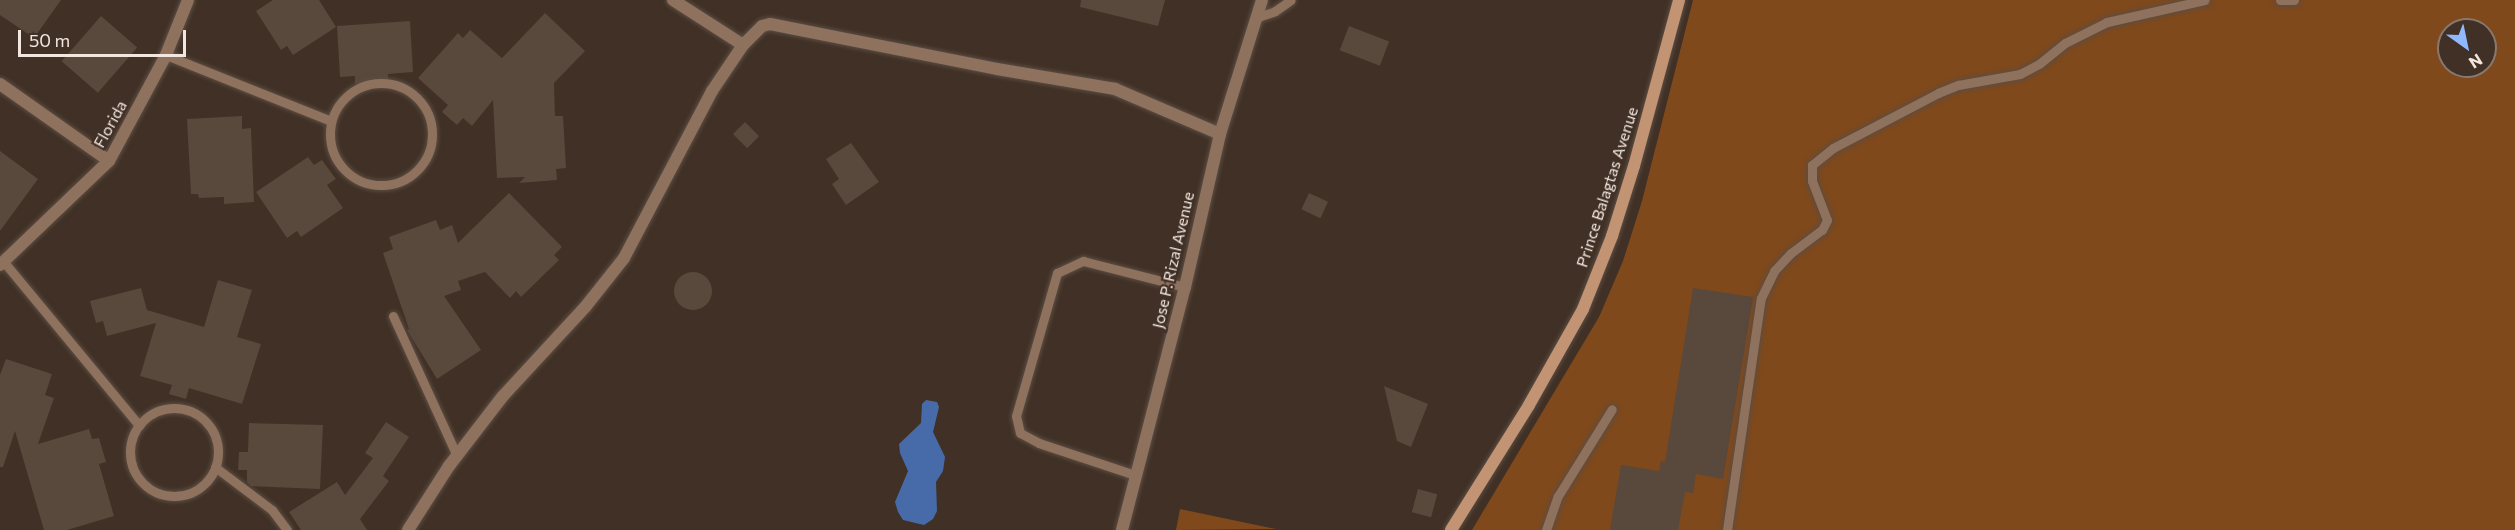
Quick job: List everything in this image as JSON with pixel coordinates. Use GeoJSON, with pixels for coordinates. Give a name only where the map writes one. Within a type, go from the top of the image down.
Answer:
{"type":"FeatureCollection","features":[{"type":"Feature","properties":{"kind":"main road","name":"Prince Balagtas Avenue"},"geometry":{"type":"LineString","coordinates":[[1451,530],[1529,405],[1583,309],[1612,236],[1634,166],[1679,0]]}},
{"type":"Feature","properties":{"kind":"street","name":"Florida"},"geometry":{"type":"LineString","coordinates":[[2,264],[108,161],[166,55],[188,0]]}},
{"type":"Feature","properties":{"kind":"street"},"geometry":{"type":"LineString","coordinates":[[673,0],[743,45]]}},
{"type":"Feature","properties":{"kind":"street","name":"Jose P. Rizal Avenue"},"geometry":{"type":"LineString","coordinates":[[1122,530],[1185,287],[1220,134],[1262,0]]}},
{"type":"Feature","properties":{"kind":"street"},"geometry":{"type":"LineString","coordinates":[[408,530],[457,456],[503,396],[586,306],[624,258],[712,91],[743,45],[762,26],[770,24],[986,66],[1115,88],[1220,134]]}},
{"type":"Feature","properties":{"kind":"street"},"geometry":{"type":"LineString","coordinates":[[0,84],[108,161]]}},
{"type":"Feature","properties":{"kind":"lane"},"geometry":{"type":"LineString","coordinates":[[1258,16],[1275,11],[1291,0]]}},
{"type":"Feature","properties":{"kind":"lane"},"geometry":{"type":"LineString","coordinates":[[1727,530],[1761,298],[1774,271],[1791,253],[1822,230],[1827,220],[1812,181],[1812,165],[1833,148],[1938,93],[1958,85],[2020,74],[2039,64],[2065,43],[2107,22],[2205,0]]}},
{"type":"Feature","properties":{"kind":"lane"},"geometry":{"type":"LineString","coordinates":[[2280,0],[2294,0]]}},
{"type":"Feature","properties":{"kind":"lane"},"geometry":{"type":"LineString","coordinates":[[166,55],[331,121]]}},
{"type":"Feature","properties":{"kind":"lane"},"geometry":{"type":"LineString","coordinates":[[376,82],[398,85],[414,93],[426,107],[432,123],[432,141],[427,158],[408,178],[391,185],[373,185],[350,176],[338,163],[331,146],[331,121],[344,98],[358,87],[376,82]]}},
{"type":"Feature","properties":{"kind":"lane"},"geometry":{"type":"LineString","coordinates":[[1136,475],[1039,443],[1020,433],[1016,417],[1058,273],[1083,261],[1185,287]]}},
{"type":"Feature","properties":{"kind":"lane"},"geometry":{"type":"LineString","coordinates":[[2,264],[139,425]]}},
{"type":"Feature","properties":{"kind":"lane"},"geometry":{"type":"LineString","coordinates":[[393,316],[457,456]]}},
{"type":"Feature","properties":{"kind":"lane"},"geometry":{"type":"LineString","coordinates":[[172,408],[197,414],[213,432],[217,444],[215,467],[203,485],[182,495],[156,492],[136,475],[131,462],[130,449],[139,425],[160,410],[172,408]]}},
{"type":"Feature","properties":{"kind":"lane"},"geometry":{"type":"LineString","coordinates":[[1546,530],[1558,496],[1612,409]]}},
{"type":"Feature","properties":{"kind":"lane"},"geometry":{"type":"LineString","coordinates":[[215,467],[272,510],[287,530]]}},
{"type":"Feature","properties":{"kind":"shaded area"},"geometry":{"type":"Polygon","coordinates":[[[1693,0],[2515,0],[2515,530],[1472,530],[1599,317],[1623,261],[1642,201],[1693,0]]]}},
{"type":"Feature","properties":{"kind":"shaded area"},"geometry":{"type":"Polygon","coordinates":[[[1180,509],[1276,529],[1176,530],[1180,509]]]}},
{"type":"Feature","properties":{"kind":"water"},"geometry":{"type":"Polygon","coordinates":[[[926,400],[937,402],[939,407],[933,432],[945,457],[943,471],[936,482],[937,511],[933,519],[924,525],[903,520],[895,502],[908,471],[900,453],[899,444],[921,423],[922,404],[926,400]]]}},
{"type":"Feature","properties":{"kind":"building"},"geometry":{"type":"Polygon","coordinates":[[[0,0],[61,0],[34,38],[0,15],[0,0]]]}},
{"type":"Feature","properties":{"kind":"building"},"geometry":{"type":"Polygon","coordinates":[[[273,0],[319,0],[336,27],[293,55],[287,46],[281,50],[256,11],[273,0]]]}},
{"type":"Feature","properties":{"kind":"building"},"geometry":{"type":"Polygon","coordinates":[[[1081,0],[1165,0],[1158,26],[1080,7],[1081,0]]]}},
{"type":"Feature","properties":{"kind":"building"},"geometry":{"type":"Polygon","coordinates":[[[545,13],[585,51],[554,83],[555,116],[563,116],[566,168],[556,169],[557,180],[519,183],[525,177],[497,178],[493,100],[472,126],[463,118],[457,125],[442,112],[448,105],[418,78],[458,33],[463,38],[470,30],[502,58],[545,13]]]}},
{"type":"Feature","properties":{"kind":"building"},"geometry":{"type":"Polygon","coordinates":[[[101,16],[137,47],[98,93],[62,61],[101,16]]]}},
{"type":"Feature","properties":{"kind":"building"},"geometry":{"type":"Polygon","coordinates":[[[410,21],[413,72],[388,74],[388,81],[355,84],[355,76],[340,77],[337,26],[410,21]]]}},
{"type":"Feature","properties":{"kind":"building"},"geometry":{"type":"Polygon","coordinates":[[[1349,26],[1389,41],[1380,66],[1340,50],[1349,26]]]}},
{"type":"Feature","properties":{"kind":"building"},"geometry":{"type":"Polygon","coordinates":[[[242,116],[242,129],[251,128],[254,202],[224,204],[224,197],[199,198],[198,194],[191,194],[187,119],[242,116]]]}},
{"type":"Feature","properties":{"kind":"building"},"geometry":{"type":"Polygon","coordinates":[[[745,122],[759,136],[747,148],[733,134],[745,122]]]}},
{"type":"Feature","properties":{"kind":"building"},"geometry":{"type":"Polygon","coordinates":[[[851,143],[879,182],[846,205],[832,184],[839,179],[826,159],[851,143]]]}},
{"type":"Feature","properties":{"kind":"building"},"geometry":{"type":"Polygon","coordinates":[[[0,151],[38,179],[0,231],[0,151]]]}},
{"type":"Feature","properties":{"kind":"building"},"geometry":{"type":"Polygon","coordinates":[[[308,157],[314,165],[322,160],[336,179],[327,185],[343,208],[301,237],[297,231],[287,238],[256,192],[308,157]]]}},
{"type":"Feature","properties":{"kind":"building"},"geometry":{"type":"Polygon","coordinates":[[[509,193],[562,247],[554,255],[559,260],[521,297],[516,291],[510,298],[485,272],[458,281],[461,290],[444,296],[481,350],[437,379],[407,330],[409,329],[383,253],[393,249],[389,237],[436,220],[440,230],[452,225],[458,243],[509,193]]]}},
{"type":"Feature","properties":{"kind":"building"},"geometry":{"type":"Polygon","coordinates":[[[1309,193],[1328,202],[1320,218],[1301,209],[1309,193]]]}},
{"type":"Feature","properties":{"kind":"building"},"geometry":{"type":"Polygon","coordinates":[[[693,272],[706,278],[712,291],[706,304],[693,310],[680,304],[674,291],[680,278],[693,272]]]}},
{"type":"Feature","properties":{"kind":"building"},"geometry":{"type":"Polygon","coordinates":[[[218,280],[252,290],[237,337],[261,344],[242,404],[189,388],[186,399],[169,394],[172,385],[140,376],[156,323],[107,336],[103,321],[96,323],[90,301],[141,288],[147,310],[204,327],[218,280]]]}},
{"type":"Feature","properties":{"kind":"building"},"geometry":{"type":"Polygon","coordinates":[[[1693,288],[1753,297],[1723,479],[1696,474],[1693,493],[1685,492],[1678,530],[1610,530],[1621,465],[1659,471],[1661,461],[1665,462],[1693,288]]]}},
{"type":"Feature","properties":{"kind":"building"},"geometry":{"type":"Polygon","coordinates":[[[6,359],[52,374],[45,395],[54,398],[38,444],[89,429],[92,439],[99,438],[106,462],[99,464],[114,516],[67,530],[44,530],[15,431],[3,467],[0,467],[0,375],[6,359]]]}},
{"type":"Feature","properties":{"kind":"building"},"geometry":{"type":"Polygon","coordinates":[[[1384,386],[1428,404],[1411,447],[1397,441],[1384,386]]]}},
{"type":"Feature","properties":{"kind":"building"},"geometry":{"type":"Polygon","coordinates":[[[386,422],[409,437],[383,476],[389,481],[360,519],[367,530],[301,530],[289,512],[337,482],[345,495],[373,458],[365,453],[386,422]]]}},
{"type":"Feature","properties":{"kind":"building"},"geometry":{"type":"Polygon","coordinates":[[[249,423],[323,425],[320,489],[251,486],[247,482],[247,470],[238,470],[239,452],[248,452],[249,423]]]}},
{"type":"Feature","properties":{"kind":"building"},"geometry":{"type":"Polygon","coordinates":[[[1418,489],[1437,494],[1431,517],[1412,512],[1418,489]]]}}]}
